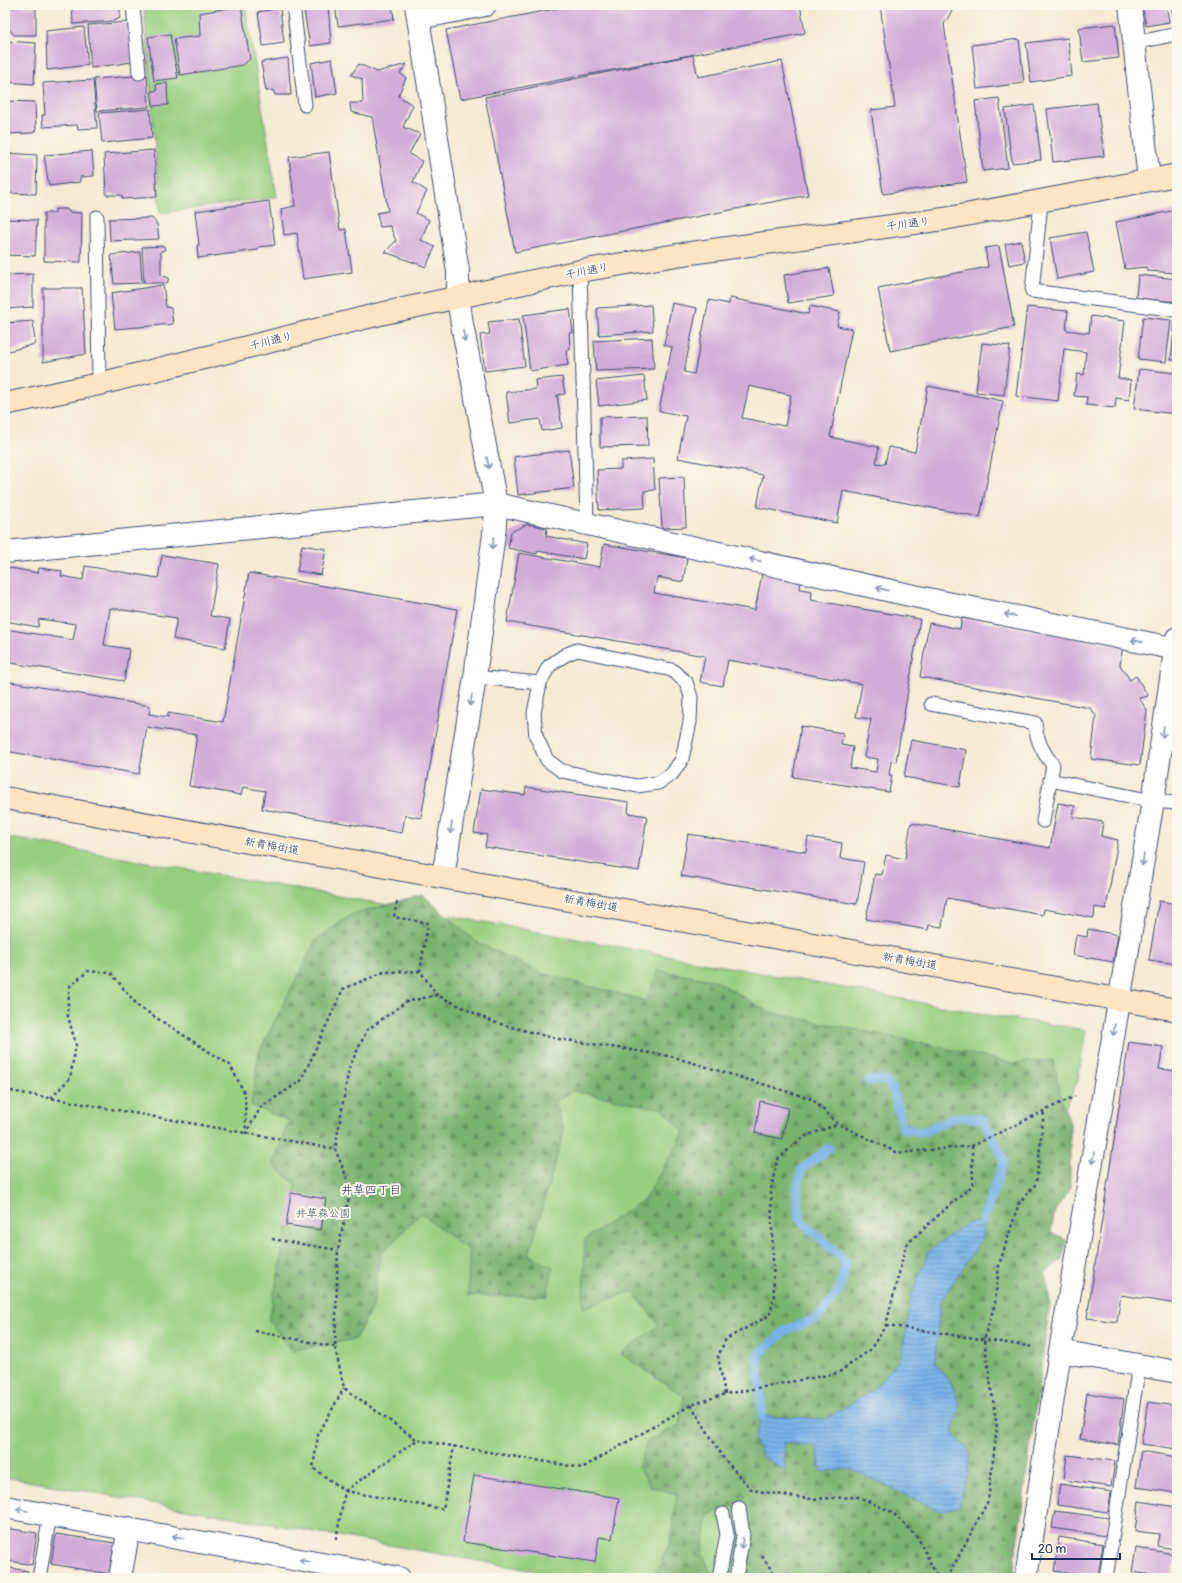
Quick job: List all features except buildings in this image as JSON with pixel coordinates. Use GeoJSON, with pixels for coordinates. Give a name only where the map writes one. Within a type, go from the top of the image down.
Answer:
{"type":"FeatureCollection","features":[{"type":"Feature","properties":{"kind":"main road","name":"千川通り"},"geometry":{"type":"LineString","coordinates":[[5,404],[99,384],[380,314],[580,271],[683,254],[944,219],[1041,202],[1177,174]]}},
{"type":"Feature","properties":{"kind":"main road","name":"新青梅街道"},"geometry":{"type":"LineString","coordinates":[[5,798],[1177,1010]]}},
{"type":"Feature","properties":{"kind":"street"},"geometry":{"type":"LineString","coordinates":[[443,877],[475,677],[495,526],[496,504],[458,297],[458,271],[417,11],[485,5]]}},
{"type":"Feature","properties":{"kind":"street"},"geometry":{"type":"LineString","coordinates":[[1130,5],[1149,180]]}},
{"type":"Feature","properties":{"kind":"street"},"geometry":{"type":"LineString","coordinates":[[5,552],[496,504],[937,601],[1176,645],[1153,800],[1060,1351],[1026,1578]]}},
{"type":"Feature","properties":{"kind":"street"},"geometry":{"type":"LineString","coordinates":[[1060,1351],[1177,1372]]}},
{"type":"Feature","properties":{"kind":"street"},"geometry":{"type":"LineString","coordinates":[[5,1507],[129,1528],[331,1572],[399,1578]]}},
{"type":"Feature","properties":{"kind":"street"},"geometry":{"type":"LineString","coordinates":[[120,1578],[129,1528]]}},
{"type":"Feature","properties":{"kind":"lane"},"geometry":{"type":"LineString","coordinates":[[133,5],[139,74]]}},
{"type":"Feature","properties":{"kind":"lane"},"geometry":{"type":"LineString","coordinates":[[293,5],[305,105]]}},
{"type":"Feature","properties":{"kind":"lane"},"geometry":{"type":"LineString","coordinates":[[1134,43],[1177,34]]}},
{"type":"Feature","properties":{"kind":"lane"},"geometry":{"type":"LineString","coordinates":[[1041,202],[1032,291],[1177,310]]}},
{"type":"Feature","properties":{"kind":"lane"},"geometry":{"type":"LineString","coordinates":[[97,216],[99,384]]}},
{"type":"Feature","properties":{"kind":"lane"},"geometry":{"type":"LineString","coordinates":[[580,271],[587,523]]}},
{"type":"Feature","properties":{"kind":"lane"},"geometry":{"type":"LineString","coordinates":[[577,650],[672,670],[686,682],[691,697],[690,722],[682,759],[672,774],[658,783],[637,786],[562,771],[547,760],[536,736],[534,713],[540,683],[549,666],[565,655],[577,650]]}},
{"type":"Feature","properties":{"kind":"lane"},"geometry":{"type":"LineString","coordinates":[[475,677],[540,683]]}},
{"type":"Feature","properties":{"kind":"lane"},"geometry":{"type":"LineString","coordinates":[[931,704],[1035,723],[1036,735],[1044,754],[1053,765],[1043,820]]}},
{"type":"Feature","properties":{"kind":"lane"},"geometry":{"type":"LineString","coordinates":[[1050,780],[1153,800],[1177,803]]}},
{"type":"Feature","properties":{"kind":"lane"},"geometry":{"type":"LineString","coordinates":[[1106,1578],[1139,1365]]}},
{"type":"Feature","properties":{"kind":"lane"},"geometry":{"type":"LineString","coordinates":[[736,1578],[743,1535],[739,1508]]}},
{"type":"Feature","properties":{"kind":"lane"},"geometry":{"type":"LineString","coordinates":[[719,1578],[727,1534],[723,1514]]}},
{"type":"Feature","properties":{"kind":"lane"},"geometry":{"type":"LineString","coordinates":[[38,1578],[50,1515]]}},
{"type":"Feature","properties":{"kind":"path"},"geometry":{"type":"LineString","coordinates":[[397,902],[394,917],[428,923],[420,971],[437,995],[493,1022],[553,1038],[670,1056],[812,1099],[838,1124],[898,1153],[972,1146],[1106,1081]]}},
{"type":"Feature","properties":{"kind":"path"},"geometry":{"type":"LineString","coordinates":[[52,1098],[70,1078],[76,1045],[67,1013],[70,986],[88,971],[111,973],[138,1006],[230,1065],[245,1094],[246,1133]]}},
{"type":"Feature","properties":{"kind":"path"},"geometry":{"type":"LineString","coordinates":[[246,1133],[261,1107],[301,1081],[344,989],[384,972],[420,971]]}},
{"type":"Feature","properties":{"kind":"path"},"geometry":{"type":"LineString","coordinates":[[437,995],[406,1002],[367,1030],[349,1068],[336,1149],[351,1188],[338,1250],[335,1347],[344,1388],[318,1435],[313,1468],[345,1491],[443,1509],[454,1446]]}},
{"type":"Feature","properties":{"kind":"path"},"geometry":{"type":"LineString","coordinates":[[5,1090],[336,1149]]}},
{"type":"Feature","properties":{"kind":"path"},"geometry":{"type":"LineString","coordinates":[[947,1578],[988,1500],[997,1427],[984,1340],[995,1303],[1001,1258],[1019,1203],[1036,1184],[1044,1111]]}},
{"type":"Feature","properties":{"kind":"path"},"geometry":{"type":"LineString","coordinates":[[725,1394],[718,1356],[726,1339],[770,1315],[773,1302],[771,1190],[777,1160],[802,1137],[838,1124]]}},
{"type":"Feature","properties":{"kind":"path"},"geometry":{"type":"LineString","coordinates":[[344,1388],[417,1440],[582,1468],[691,1405],[725,1394],[838,1373],[870,1350],[886,1325],[906,1245],[973,1185],[972,1146]]}},
{"type":"Feature","properties":{"kind":"path"},"geometry":{"type":"LineString","coordinates":[[272,1239],[338,1250]]}},
{"type":"Feature","properties":{"kind":"path"},"geometry":{"type":"LineString","coordinates":[[886,1325],[1060,1351]]}},
{"type":"Feature","properties":{"kind":"path"},"geometry":{"type":"LineString","coordinates":[[255,1331],[335,1347]]}},
{"type":"Feature","properties":{"kind":"path"},"geometry":{"type":"LineString","coordinates":[[691,1405],[725,1460],[752,1490],[808,1498],[859,1498],[892,1512],[918,1538],[938,1578]]}},
{"type":"Feature","properties":{"kind":"path"},"geometry":{"type":"LineString","coordinates":[[331,1572],[345,1491],[417,1440]]}},
{"type":"Feature","properties":{"kind":"green space"},"geometry":{"type":"Polygon","coordinates":[[[144,5],[245,5],[277,197],[160,213],[144,5]]]}},
{"type":"Feature","properties":{"kind":"green space","name":"井草森公園"},"geometry":{"type":"Polygon","coordinates":[[[5,837],[501,925],[989,1015],[1086,1030],[1078,1080],[1063,1113],[992,1578],[575,1578],[5,1477],[5,837]]]}},
{"type":"Feature","properties":{"kind":"green space"},"geometry":{"type":"Polygon","coordinates":[[[423,895],[475,941],[540,973],[646,1001],[658,970],[716,981],[769,1012],[1013,1063],[1053,1060],[1062,1102],[1070,1123],[1070,1188],[1055,1211],[1051,1232],[1067,1241],[1062,1259],[1045,1273],[1050,1303],[1013,1574],[1009,1578],[743,1578],[746,1544],[740,1503],[708,1515],[702,1552],[711,1573],[708,1578],[659,1578],[656,1572],[670,1543],[677,1494],[651,1487],[638,1467],[648,1441],[679,1425],[684,1396],[621,1354],[659,1325],[632,1291],[583,1308],[585,1239],[645,1199],[684,1132],[663,1109],[573,1091],[555,1102],[564,1131],[529,1255],[553,1267],[547,1296],[468,1296],[469,1251],[421,1213],[381,1254],[373,1306],[355,1339],[291,1351],[269,1320],[296,1185],[273,1164],[289,1121],[251,1105],[259,1052],[316,940],[351,915],[423,895]]]}},
{"type":"Feature","properties":{"kind":"water"},"geometry":{"type":"Polygon","coordinates":[[[983,1220],[982,1239],[940,1302],[935,1362],[952,1385],[960,1404],[952,1433],[970,1452],[968,1472],[959,1506],[940,1511],[851,1469],[821,1472],[817,1446],[784,1443],[785,1471],[762,1456],[754,1440],[762,1416],[826,1419],[873,1390],[901,1357],[912,1295],[929,1251],[966,1224],[983,1220]]]}},
{"type":"Feature","properties":{"kind":"waterway"},"geometry":{"type":"LineString","coordinates":[[868,1081],[885,1081],[893,1089],[903,1129],[923,1132],[955,1117],[983,1119],[1004,1160],[983,1220]]}},
{"type":"Feature","properties":{"kind":"waterway"},"geometry":{"type":"LineString","coordinates":[[762,1416],[758,1355],[786,1330],[817,1319],[839,1291],[846,1262],[800,1220],[797,1191],[801,1170],[829,1148]]}},
{"type":"Feature","properties":{"kind":"district","name":"井草四丁目"},"geometry":{"type":"Point","coordinates":[371,1190]}}]}
